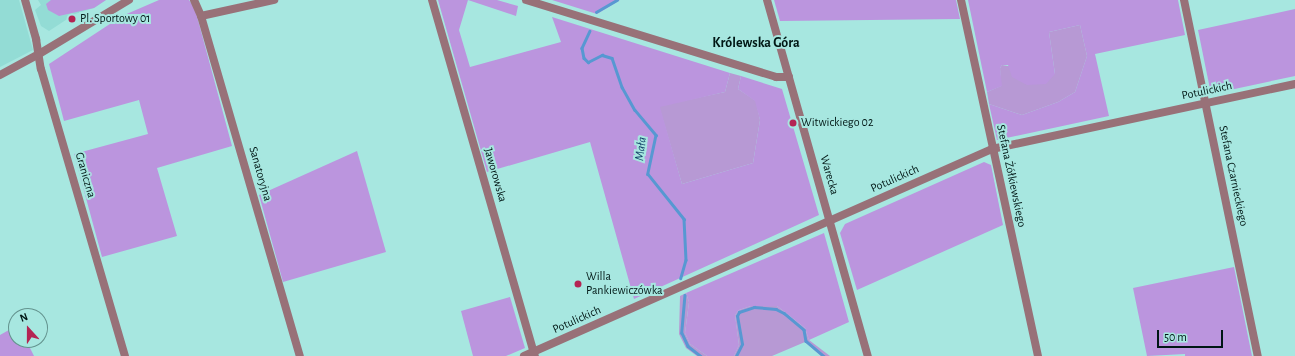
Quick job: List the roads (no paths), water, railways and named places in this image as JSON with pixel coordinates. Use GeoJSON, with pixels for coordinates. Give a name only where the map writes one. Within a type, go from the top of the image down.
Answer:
{"type":"FeatureCollection","features":[{"type":"Feature","properties":{"kind":"street","name":"Graniczna"},"geometry":{"type":"LineString","coordinates":[[25,0],[125,356]]}},
{"type":"Feature","properties":{"kind":"street"},"geometry":{"type":"LineString","coordinates":[[0,74],[39,54],[129,0]]}},
{"type":"Feature","properties":{"kind":"street","name":"Sanatoryjna"},"geometry":{"type":"LineString","coordinates":[[194,0],[201,16],[300,356]]}},
{"type":"Feature","properties":{"kind":"street"},"geometry":{"type":"LineString","coordinates":[[201,16],[274,0]]}},
{"type":"Feature","properties":{"kind":"street","name":"Jaworowska"},"geometry":{"type":"LineString","coordinates":[[432,0],[534,354]]}},
{"type":"Feature","properties":{"kind":"street"},"geometry":{"type":"LineString","coordinates":[[526,0],[776,77],[789,77]]}},
{"type":"Feature","properties":{"kind":"street","name":"Warecka"},"geometry":{"type":"LineString","coordinates":[[767,0],[868,356]]}},
{"type":"Feature","properties":{"kind":"street","name":"Stefana Żółkiewskiego"},"geometry":{"type":"LineString","coordinates":[[961,0],[1038,356]]}},
{"type":"Feature","properties":{"kind":"street","name":"Stefana Czarnieckiego"},"geometry":{"type":"LineString","coordinates":[[1184,0],[1258,356]]}},
{"type":"Feature","properties":{"kind":"street","name":"Potulickich"},"geometry":{"type":"LineString","coordinates":[[524,356],[534,354],[992,149],[1295,84]]}},
{"type":"Feature","properties":{"kind":"waterway","name":"Mała"},"geometry":{"type":"LineString","coordinates":[[596,12],[617,0]]}},
{"type":"Feature","properties":{"kind":"waterway","name":"Mała"},"geometry":{"type":"LineString","coordinates":[[590,31],[582,48],[584,58],[588,62],[602,55],[612,58],[622,87],[635,110],[656,135],[648,174],[684,219],[686,260],[681,278]]}},
{"type":"Feature","properties":{"kind":"waterway","name":"Mała"},"geometry":{"type":"LineString","coordinates":[[685,295],[682,333],[688,346],[701,356]]}},
{"type":"Feature","properties":{"kind":"waterway","name":"Mała"},"geometry":{"type":"LineString","coordinates":[[736,356],[742,344],[737,316],[739,312],[754,307],[776,309],[784,313],[804,330],[806,341],[824,356]]}},
{"type":"Feature","properties":{"kind":"place","name":"Pl. Sportowy 01"},"geometry":{"type":"Point","coordinates":[72,19]}},
{"type":"Feature","properties":{"kind":"place","name":"Witwickiego 02"},"geometry":{"type":"Point","coordinates":[793,123]}},
{"type":"Feature","properties":{"kind":"place","name":"Willa Pankiewiczówka"},"geometry":{"type":"Point","coordinates":[578,284]}},
{"type":"Feature","properties":{"kind":"district","name":"Królewska Góra"},"geometry":{"type":"Point","coordinates":[756,43]}}]}
